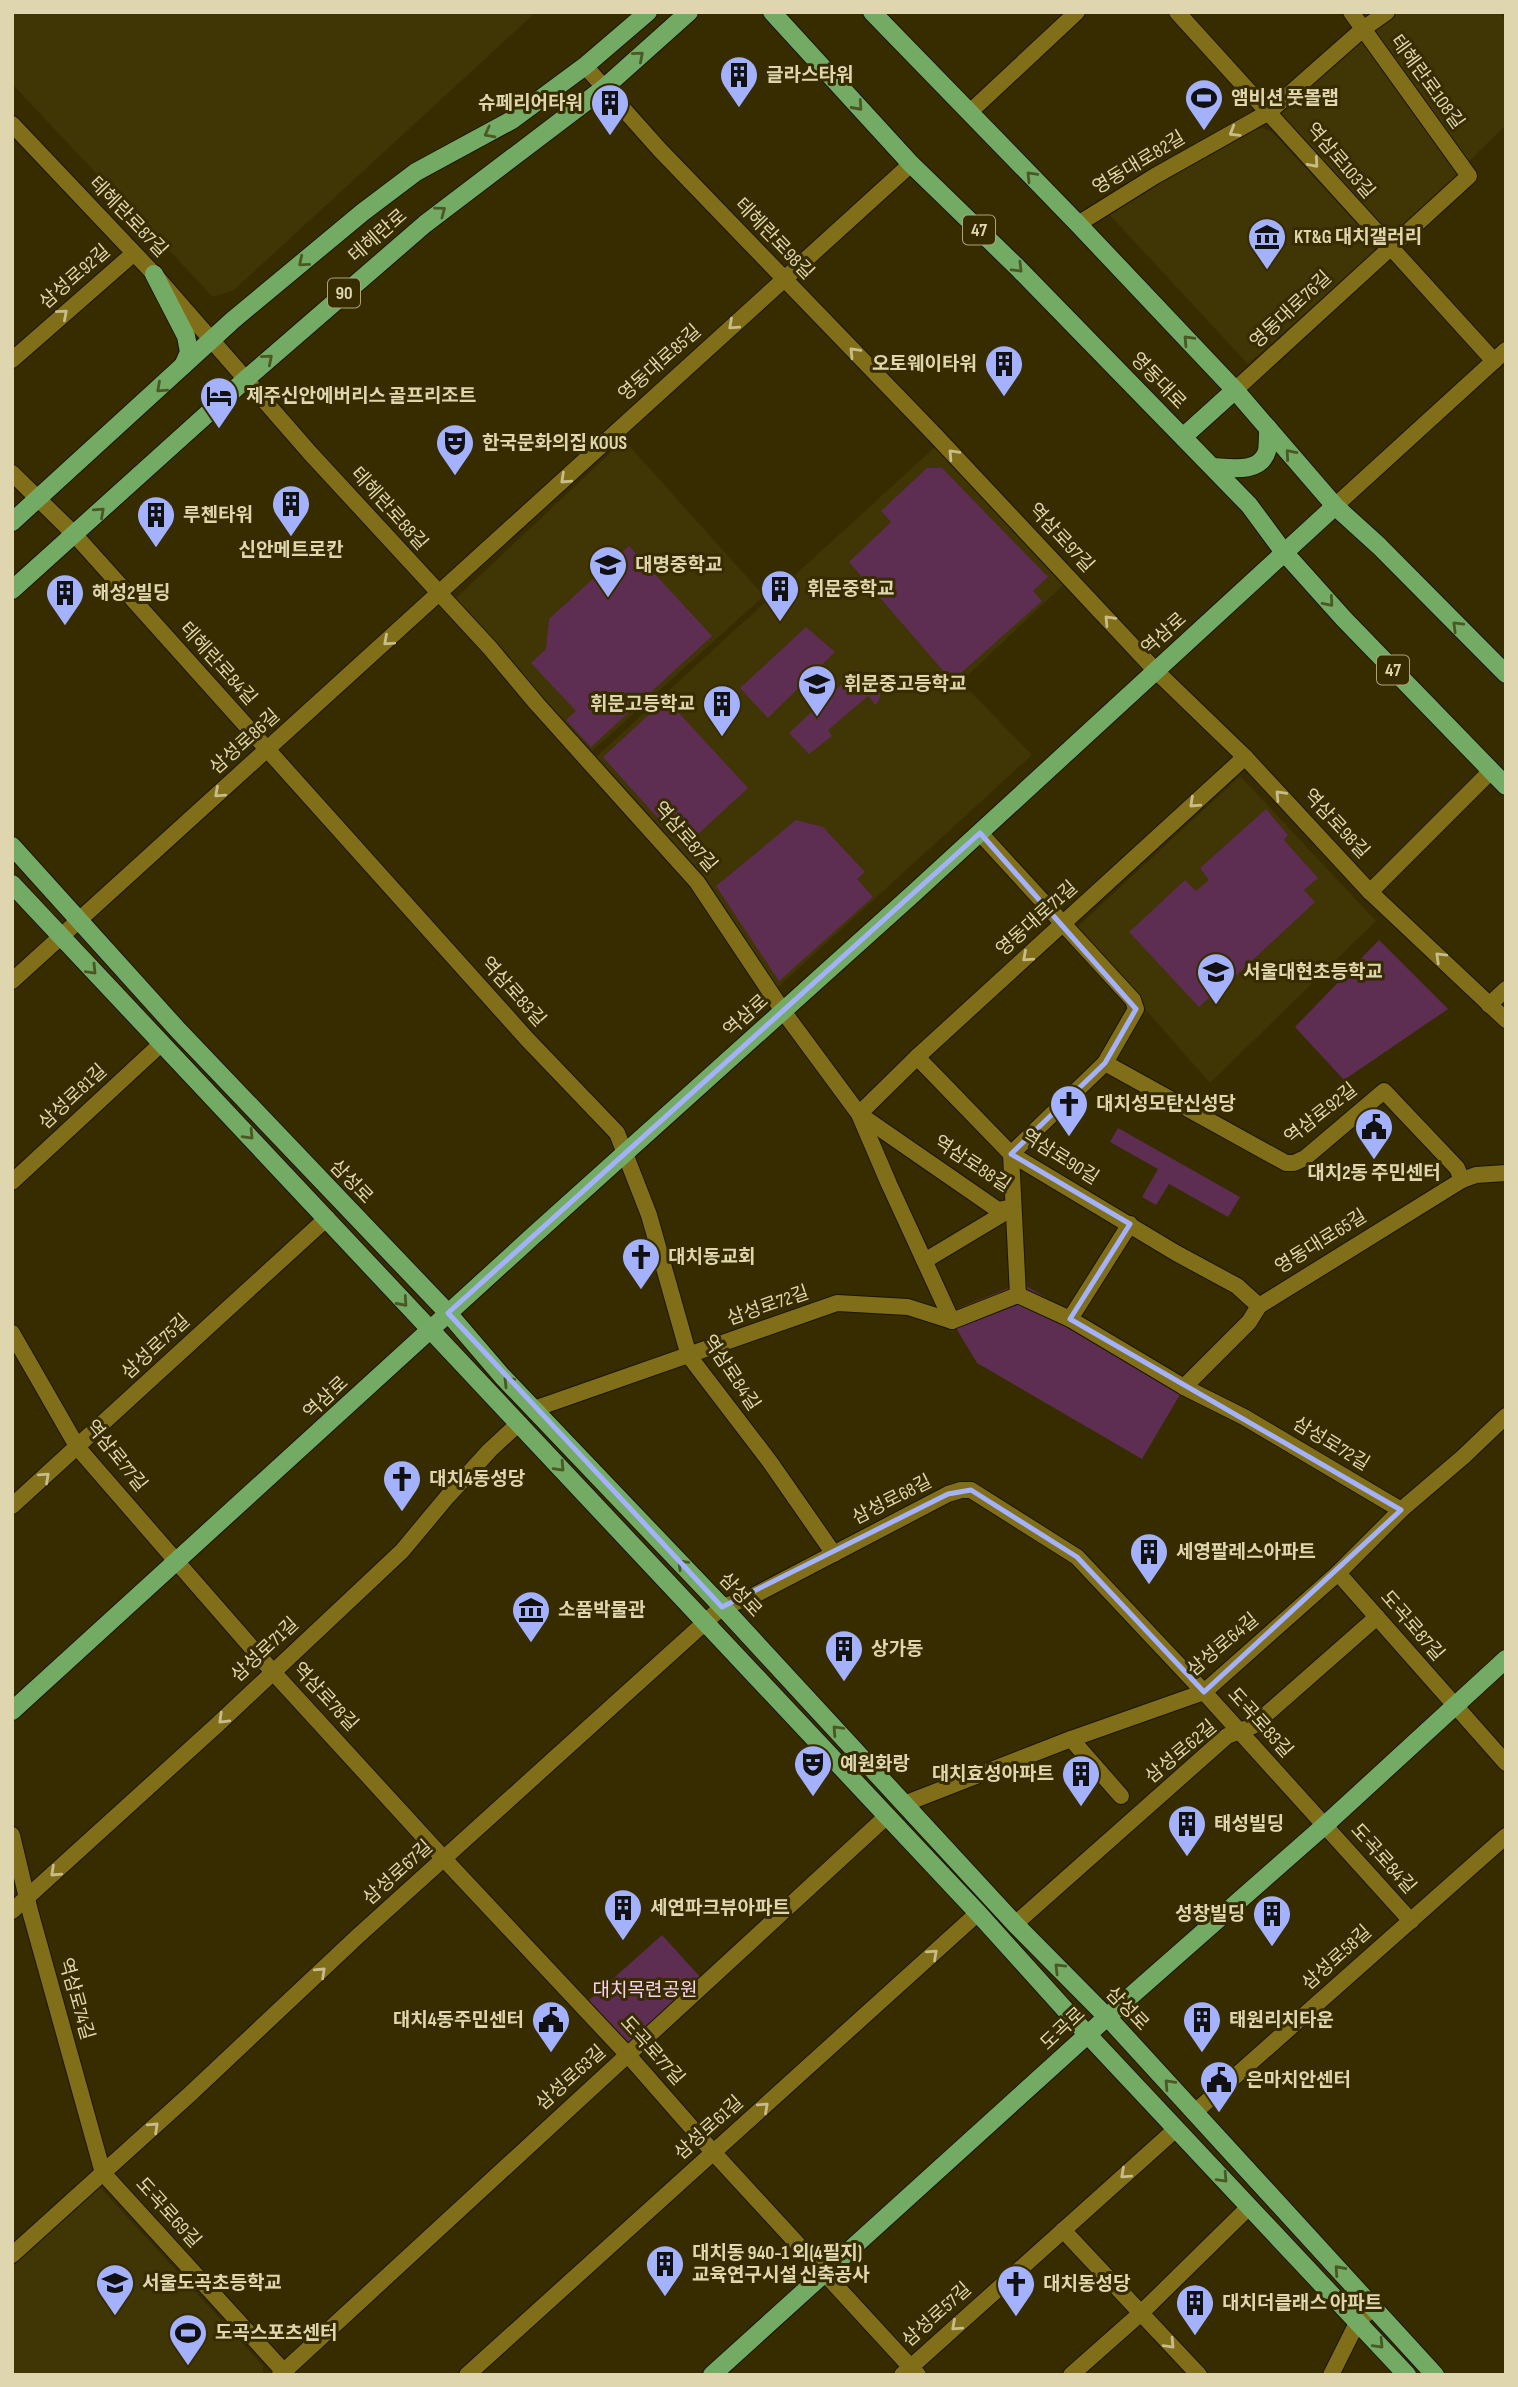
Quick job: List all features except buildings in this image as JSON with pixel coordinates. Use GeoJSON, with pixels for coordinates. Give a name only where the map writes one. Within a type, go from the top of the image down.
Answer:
{"type":"FeatureCollection","features":[{"type":"Feature","properties":{"kind":"main road","name":"테헤란로"},"geometry":{"type":"LineString","coordinates":[[12,522],[211,341],[363,212],[416,172],[512,120],[585,66],[648,12]]}},
{"type":"Feature","properties":{"kind":"main road","name":"테헤란로"},"geometry":{"type":"LineString","coordinates":[[12,590],[246,379],[425,224],[604,88],[689,12]]}},
{"type":"Feature","properties":{"kind":"main road"},"geometry":{"type":"LineString","coordinates":[[762,12],[776,16]]}},
{"type":"Feature","properties":{"kind":"main road"},"geometry":{"type":"LineString","coordinates":[[872,12],[1235,390],[1335,506],[1379,545],[1506,674]]}},
{"type":"Feature","properties":{"kind":"main road","name":"영동대로"},"geometry":{"type":"LineString","coordinates":[[776,16],[911,164],[1017,267],[1213,467],[1249,505],[1283,551],[1344,619],[1506,786]]}},
{"type":"Feature","properties":{"kind":"main road"},"geometry":{"type":"LineString","coordinates":[[154,274],[186,336],[189,352],[182,370]]}},
{"type":"Feature","properties":{"kind":"main road"},"geometry":{"type":"LineString","coordinates":[[1183,437],[1235,390]]}},
{"type":"Feature","properties":{"kind":"main road"},"geometry":{"type":"LineString","coordinates":[[1213,467],[1242,469],[1255,465],[1266,451],[1268,428]]}},
{"type":"Feature","properties":{"kind":"main road","name":"역삼로"},"geometry":{"type":"LineString","coordinates":[[12,1711],[980,833],[1283,551],[1335,506]]}},
{"type":"Feature","properties":{"kind":"main road","name":"삼성로"},"geometry":{"type":"LineString","coordinates":[[12,846],[178,1030],[448,1313],[502,1376],[709,1593],[1015,1924],[1107,2017],[1435,2375]]}},
{"type":"Feature","properties":{"kind":"main road"},"geometry":{"type":"LineString","coordinates":[[12,884],[978,1913],[1088,2035],[1407,2375]]}},
{"type":"Feature","properties":{"kind":"main road"},"geometry":{"type":"LineString","coordinates":[[692,1608],[709,1593]]}},
{"type":"Feature","properties":{"kind":"main road"},"geometry":{"type":"LineString","coordinates":[[719,1637],[735,1621]]}},
{"type":"Feature","properties":{"kind":"main road","name":"도곡로"},"geometry":{"type":"LineString","coordinates":[[712,2375],[1107,2017],[1324,1826],[1506,1659]]}},
{"type":"Feature","properties":{"kind":"street"},"geometry":{"type":"LineString","coordinates":[[970,112],[1077,12]]}},
{"type":"Feature","properties":{"kind":"street","name":"역삼로103길"},"geometry":{"type":"LineString","coordinates":[[1177,12],[1269,111],[1390,249],[1500,356]]}},
{"type":"Feature","properties":{"kind":"street","name":"테헤란로108길"},"geometry":{"type":"LineString","coordinates":[[1351,12],[1469,176]]}},
{"type":"Feature","properties":{"kind":"street","name":"영동대로82길"},"geometry":{"type":"LineString","coordinates":[[1078,224],[1155,176],[1269,111],[1363,29],[1387,12]]}},
{"type":"Feature","properties":{"kind":"street","name":"테헤란로98길"},"geometry":{"type":"LineString","coordinates":[[585,66],[783,279],[936,436]]}},
{"type":"Feature","properties":{"kind":"street","name":"테헤란로87길"},"geometry":{"type":"LineString","coordinates":[[12,124],[154,274],[211,341]]}},
{"type":"Feature","properties":{"kind":"street","name":"영동대로85길"},"geometry":{"type":"LineString","coordinates":[[439,595],[911,164]]}},
{"type":"Feature","properties":{"kind":"street","name":"영동대로76길"},"geometry":{"type":"LineString","coordinates":[[1235,390],[1469,176]]}},
{"type":"Feature","properties":{"kind":"street","name":"삼성로92길"},"geometry":{"type":"LineString","coordinates":[[12,360],[133,254]]}},
{"type":"Feature","properties":{"kind":"street","name":"테헤란로88길"},"geometry":{"type":"LineString","coordinates":[[211,341],[490,648],[537,704]]}},
{"type":"Feature","properties":{"kind":"street","name":"역삼로"},"geometry":{"type":"LineString","coordinates":[[1335,506],[1500,356]]}},
{"type":"Feature","properties":{"kind":"street","name":"역삼로97길"},"geometry":{"type":"LineString","coordinates":[[936,436],[1155,670]]}},
{"type":"Feature","properties":{"kind":"street","name":"테헤란로84길"},"geometry":{"type":"LineString","coordinates":[[12,473],[75,535],[365,859]]}},
{"type":"Feature","properties":{"kind":"street","name":"삼성로86길"},"geometry":{"type":"LineString","coordinates":[[12,982],[439,595]]}},
{"type":"Feature","properties":{"kind":"street","name":"역삼로98길"},"geometry":{"type":"LineString","coordinates":[[1155,670],[1245,757],[1370,891],[1506,1020]]}},
{"type":"Feature","properties":{"kind":"street","name":"역삼로87길"},"geometry":{"type":"LineString","coordinates":[[537,704],[692,875],[783,1011]]}},
{"type":"Feature","properties":{"kind":"street","name":"영동대로71길"},"geometry":{"type":"LineString","coordinates":[[859,1114],[916,1057],[1245,757]]}},
{"type":"Feature","properties":{"kind":"street"},"geometry":{"type":"LineString","coordinates":[[1370,891],[1491,771]]}},
{"type":"Feature","properties":{"kind":"street"},"geometry":{"type":"LineString","coordinates":[[953,1321],[1018,1295],[1011,1154],[1105,1063],[1136,1009],[1133,1000],[980,833]]}},
{"type":"Feature","properties":{"kind":"street","name":"역삼로83길"},"geometry":{"type":"LineString","coordinates":[[365,859],[617,1133],[625,1154]]}},
{"type":"Feature","properties":{"kind":"street"},"geometry":{"type":"LineString","coordinates":[[1489,1004],[1506,989]]}},
{"type":"Feature","properties":{"kind":"street","name":"역삼로88길"},"geometry":{"type":"LineString","coordinates":[[783,1011],[859,1114],[953,1321]]}},
{"type":"Feature","properties":{"kind":"street","name":"삼성로81길"},"geometry":{"type":"LineString","coordinates":[[12,1182],[162,1044]]}},
{"type":"Feature","properties":{"kind":"street","name":"역삼로90길"},"geometry":{"type":"LineString","coordinates":[[916,1057],[1011,1154],[1176,1254],[1237,1286],[1259,1306]]}},
{"type":"Feature","properties":{"kind":"street","name":"역삼로92길"},"geometry":{"type":"LineString","coordinates":[[1105,1063],[1286,1163],[1305,1158],[1384,1091],[1457,1168],[1462,1180]]}},
{"type":"Feature","properties":{"kind":"street","name":"역삼로88길"},"geometry":{"type":"LineString","coordinates":[[859,1114],[998,1210],[1013,1207]]}},
{"type":"Feature","properties":{"kind":"street","name":"역삼로84길"},"geometry":{"type":"LineString","coordinates":[[625,1154],[649,1215],[689,1356],[770,1462],[834,1554]]}},
{"type":"Feature","properties":{"kind":"street","name":"영동대로65길"},"geometry":{"type":"LineString","coordinates":[[1184,1387],[1249,1322],[1259,1306],[1462,1180],[1476,1175],[1506,1173]]}},
{"type":"Feature","properties":{"kind":"street","name":"역삼로88길"},"geometry":{"type":"LineString","coordinates":[[926,1260],[1013,1207]]}},
{"type":"Feature","properties":{"kind":"street","name":"삼성로75길"},"geometry":{"type":"LineString","coordinates":[[12,1506],[327,1218]]}},
{"type":"Feature","properties":{"kind":"street"},"geometry":{"type":"LineString","coordinates":[[1070,1319],[1130,1224]]}},
{"type":"Feature","properties":{"kind":"street","name":"삼성로72길"},"geometry":{"type":"LineString","coordinates":[[1018,1295],[1070,1319],[1401,1510]]}},
{"type":"Feature","properties":{"kind":"street","name":"삼성로72길"},"geometry":{"type":"LineString","coordinates":[[534,1409],[837,1303],[908,1307],[953,1321]]}},
{"type":"Feature","properties":{"kind":"street","name":"역삼로77길"},"geometry":{"type":"LineString","coordinates":[[12,1333],[78,1448],[177,1562]]}},
{"type":"Feature","properties":{"kind":"street","name":"삼성로64길"},"geometry":{"type":"LineString","coordinates":[[904,1804],[1204,1692],[1338,1573],[1401,1510],[1506,1416]]}},
{"type":"Feature","properties":{"kind":"street","name":"삼성로71길"},"geometry":{"type":"LineString","coordinates":[[12,1912],[402,1551],[447,1497],[519,1423]]}},
{"type":"Feature","properties":{"kind":"street","name":"삼성로68길"},"geometry":{"type":"LineString","coordinates":[[722,1607],[751,1597],[961,1489],[971,1490],[1077,1557]]}},
{"type":"Feature","properties":{"kind":"street","name":"도곡로83길"},"geometry":{"type":"LineString","coordinates":[[1077,1557],[1204,1692],[1324,1826]]}},
{"type":"Feature","properties":{"kind":"street","name":"역삼로78길"},"geometry":{"type":"LineString","coordinates":[[177,1562],[273,1672],[445,1860]]}},
{"type":"Feature","properties":{"kind":"street","name":"도곡로87길"},"geometry":{"type":"LineString","coordinates":[[1338,1573],[1506,1763]]}},
{"type":"Feature","properties":{"kind":"street","name":"삼성로67길"},"geometry":{"type":"LineString","coordinates":[[12,2255],[358,1936],[722,1607]]}},
{"type":"Feature","properties":{"kind":"street","name":"삼성로62길"},"geometry":{"type":"LineString","coordinates":[[1015,1924],[1227,1737],[1253,1726],[1377,1617]]}},
{"type":"Feature","properties":{"kind":"street"},"geometry":{"type":"LineString","coordinates":[[1071,1740],[1121,1796]]}},
{"type":"Feature","properties":{"kind":"street","name":"삼성로63길"},"geometry":{"type":"LineString","coordinates":[[283,2374],[352,2306],[887,1816]]}},
{"type":"Feature","properties":{"kind":"street","name":"도곡로84길"},"geometry":{"type":"LineString","coordinates":[[1324,1826],[1411,1921]]}},
{"type":"Feature","properties":{"kind":"street","name":"역삼로74길"},"geometry":{"type":"LineString","coordinates":[[12,1835],[30,1911],[103,2173]]}},
{"type":"Feature","properties":{"kind":"street","name":"삼성로58길"},"geometry":{"type":"LineString","coordinates":[[1195,2112],[1506,1836]]}},
{"type":"Feature","properties":{"kind":"street","name":"도곡로77길"},"geometry":{"type":"LineString","coordinates":[[445,1860],[628,2055],[910,2372]]}},
{"type":"Feature","properties":{"kind":"street","name":"삼성로61길"},"geometry":{"type":"LineString","coordinates":[[467,2375],[978,1913]]}},
{"type":"Feature","properties":{"kind":"street","name":"삼성로57길"},"geometry":{"type":"LineString","coordinates":[[910,2372],[1176,2129]]}},
{"type":"Feature","properties":{"kind":"street","name":"도곡로69길"},"geometry":{"type":"LineString","coordinates":[[103,2173],[283,2374]]}},
{"type":"Feature","properties":{"kind":"street"},"geometry":{"type":"LineString","coordinates":[[1071,2375],[1141,2313],[1249,2207]]}},
{"type":"Feature","properties":{"kind":"street"},"geometry":{"type":"LineString","coordinates":[[1063,2230],[1199,2375]]}},
{"type":"Feature","properties":{"kind":"street"},"geometry":{"type":"LineString","coordinates":[[1331,2375],[1358,2321],[1374,2308]]}},
{"type":"Feature","properties":{"kind":"highlighted area"},"geometry":{"type":"Polygon","coordinates":[[[980,833],[1136,1009],[1105,1063],[1011,1154],[1130,1224],[1070,1319],[1401,1510],[1204,1692],[1077,1557],[971,1490],[948,1494],[722,1607],[448,1313],[980,833]]]}},
{"type":"Feature","properties":{"kind":"shaded area"},"geometry":{"type":"Polygon","coordinates":[[[12,12],[536,12],[234,290],[213,297],[12,84],[12,12]]]}},
{"type":"Feature","properties":{"kind":"shaded area"},"geometry":{"type":"Polygon","coordinates":[[[1398,12],[1499,12],[1506,21],[1506,125],[1467,163],[1374,36],[1375,28],[1398,12]]]}},
{"type":"Feature","properties":{"kind":"shaded area"},"geometry":{"type":"Polygon","coordinates":[[[1356,42],[1365,42],[1459,169],[1455,184],[1397,237],[1386,237],[1279,115],[1356,42]]]}},
{"type":"Feature","properties":{"kind":"shaded area"},"geometry":{"type":"Polygon","coordinates":[[[1262,128],[1272,132],[1374,242],[1374,253],[1248,364],[1107,212],[1247,131],[1262,128]]]}},
{"type":"Feature","properties":{"kind":"shaded area","name":"대명중학교"},"geometry":{"type":"Polygon","coordinates":[[[624,440],[764,596],[592,751],[453,601],[624,440]]]}},
{"type":"Feature","properties":{"kind":"shaded area","name":"휘문중고등학교"},"geometry":{"type":"Polygon","coordinates":[[[935,447],[1063,585],[961,682],[1032,755],[777,988],[706,878],[596,757],[935,447]]]}},
{"type":"Feature","properties":{"kind":"shaded area","name":"서울대현초등학교"},"geometry":{"type":"Polygon","coordinates":[[[1240,776],[1376,921],[1210,1083],[1075,929],[1240,776]]]}},
{"type":"Feature","properties":{"kind":"shaded area","name":"서울도곡초등학교"},"geometry":{"type":"Polygon","coordinates":[[[100,2187],[263,2366],[263,2375],[12,2375],[12,2267],[100,2187]]]}},
{"type":"Feature","properties":{"kind":"green space"},"geometry":{"type":"Polygon","coordinates":[[[927,468],[942,468],[1048,577],[1033,591],[1042,601],[952,681],[849,562],[891,522],[881,511],[927,468]]]}},
{"type":"Feature","properties":{"kind":"green space"},"geometry":{"type":"Polygon","coordinates":[[[629,546],[712,636],[591,747],[566,720],[576,711],[531,663],[546,649],[549,619],[629,546]]]}},
{"type":"Feature","properties":{"kind":"green space"},"geometry":{"type":"Polygon","coordinates":[[[806,627],[835,652],[768,718],[740,688],[806,627]]]}},
{"type":"Feature","properties":{"kind":"green space"},"geometry":{"type":"Polygon","coordinates":[[[857,670],[875,676],[880,681],[880,698],[876,705],[868,696],[828,730],[832,736],[809,754],[789,733],[857,670]]]}},
{"type":"Feature","properties":{"kind":"green space"},"geometry":{"type":"Polygon","coordinates":[[[666,699],[748,788],[684,847],[603,757],[666,699]]]}},
{"type":"Feature","properties":{"kind":"green space"},"geometry":{"type":"Polygon","coordinates":[[[1266,809],[1288,835],[1284,840],[1318,878],[1304,890],[1315,902],[1199,1007],[1129,932],[1185,880],[1196,891],[1209,880],[1200,868],[1266,809]]]}},
{"type":"Feature","properties":{"kind":"green space"},"geometry":{"type":"Polygon","coordinates":[[[796,820],[823,827],[865,872],[857,879],[873,897],[779,981],[716,886],[796,820]]]}},
{"type":"Feature","properties":{"kind":"green space"},"geometry":{"type":"Polygon","coordinates":[[[1379,940],[1448,1009],[1344,1080],[1295,1027],[1379,940]]]}},
{"type":"Feature","properties":{"kind":"green space"},"geometry":{"type":"Polygon","coordinates":[[[1118,1128],[1240,1197],[1228,1217],[1169,1184],[1156,1205],[1142,1197],[1158,1169],[1110,1142],[1118,1128]]]}},
{"type":"Feature","properties":{"kind":"green space"},"geometry":{"type":"Polygon","coordinates":[[[1021,1283],[1188,1381],[1142,1459],[977,1363],[947,1313],[1021,1283]]]}},
{"type":"Feature","properties":{"kind":"green space","name":"대치목련공원"},"geometry":{"type":"Polygon","coordinates":[[[662,1935],[702,1979],[629,2046],[588,2001],[662,1935]]]}},
{"type":"Feature","properties":{"kind":"place","name":"글라스타워"},"geometry":{"type":"Point","coordinates":[739,109]}},
{"type":"Feature","properties":{"kind":"place","name":"앰비션 풋볼랩"},"geometry":{"type":"Point","coordinates":[1204,132]}},
{"type":"Feature","properties":{"kind":"place","name":"슈페리어타워"},"geometry":{"type":"Point","coordinates":[610,137]}},
{"type":"Feature","properties":{"kind":"place","name":"KT&G 대치갤러리"},"geometry":{"type":"Point","coordinates":[1267,271]}},
{"type":"Feature","properties":{"kind":"place","name":"오토웨이타워"},"geometry":{"type":"Point","coordinates":[1004,398]}},
{"type":"Feature","properties":{"kind":"place","name":"제주신안에버리스 골프리조트"},"geometry":{"type":"Point","coordinates":[219,430]}},
{"type":"Feature","properties":{"kind":"place","name":"한국문화의집 KOUS"},"geometry":{"type":"Point","coordinates":[455,477]}},
{"type":"Feature","properties":{"kind":"place","name":"신안메트로칸"},"geometry":{"type":"Point","coordinates":[291,538]}},
{"type":"Feature","properties":{"kind":"place","name":"루첸타워"},"geometry":{"type":"Point","coordinates":[156,549]}},
{"type":"Feature","properties":{"kind":"place","name":"대명중학교"},"geometry":{"type":"Point","coordinates":[608,599]}},
{"type":"Feature","properties":{"kind":"place","name":"휘문중학교"},"geometry":{"type":"Point","coordinates":[780,623]}},
{"type":"Feature","properties":{"kind":"place","name":"해성2빌딩"},"geometry":{"type":"Point","coordinates":[65,627]}},
{"type":"Feature","properties":{"kind":"place","name":"휘문중고등학교"},"geometry":{"type":"Point","coordinates":[817,718]}},
{"type":"Feature","properties":{"kind":"place","name":"휘문고등학교"},"geometry":{"type":"Point","coordinates":[722,738]}},
{"type":"Feature","properties":{"kind":"place","name":"서울대현초등학교"},"geometry":{"type":"Point","coordinates":[1216,1006]}},
{"type":"Feature","properties":{"kind":"place","name":"대치성모탄신성당"},"geometry":{"type":"Point","coordinates":[1069,1138]}},
{"type":"Feature","properties":{"kind":"place","name":"대치2동 주민센터"},"geometry":{"type":"Point","coordinates":[1374,1161]}},
{"type":"Feature","properties":{"kind":"place","name":"대치동교회"},"geometry":{"type":"Point","coordinates":[641,1291]}},
{"type":"Feature","properties":{"kind":"place","name":"대치4동성당"},"geometry":{"type":"Point","coordinates":[402,1513]}},
{"type":"Feature","properties":{"kind":"place","name":"세영팔레스아파트"},"geometry":{"type":"Point","coordinates":[1149,1586]}},
{"type":"Feature","properties":{"kind":"place","name":"소품박물관"},"geometry":{"type":"Point","coordinates":[531,1644]}},
{"type":"Feature","properties":{"kind":"place","name":"상가동"},"geometry":{"type":"Point","coordinates":[844,1683]}},
{"type":"Feature","properties":{"kind":"place","name":"예원화랑"},"geometry":{"type":"Point","coordinates":[813,1798]}},
{"type":"Feature","properties":{"kind":"place","name":"대치효성아파트"},"geometry":{"type":"Point","coordinates":[1081,1808]}},
{"type":"Feature","properties":{"kind":"place","name":"태성빌딩"},"geometry":{"type":"Point","coordinates":[1187,1858]}},
{"type":"Feature","properties":{"kind":"place","name":"세연파크뷰아파트"},"geometry":{"type":"Point","coordinates":[623,1942]}},
{"type":"Feature","properties":{"kind":"place","name":"성창빌딩"},"geometry":{"type":"Point","coordinates":[1272,1948]}},
{"type":"Feature","properties":{"kind":"place","name":"대치4동주민센터"},"geometry":{"type":"Point","coordinates":[551,2054]}},
{"type":"Feature","properties":{"kind":"place","name":"태원리치타운"},"geometry":{"type":"Point","coordinates":[1202,2054]}},
{"type":"Feature","properties":{"kind":"place","name":"은마치안센터"},"geometry":{"type":"Point","coordinates":[1219,2114]}},
{"type":"Feature","properties":{"kind":"place","name":"대치동 940-1 외(4필지) 교육연구시설 신축공사"},"geometry":{"type":"Point","coordinates":[665,2298]}},
{"type":"Feature","properties":{"kind":"place","name":"서울도곡초등학교"},"geometry":{"type":"Point","coordinates":[115,2317]}},
{"type":"Feature","properties":{"kind":"place","name":"대치동성당"},"geometry":{"type":"Point","coordinates":[1016,2318]}},
{"type":"Feature","properties":{"kind":"place","name":"대치더클래스 아파트"},"geometry":{"type":"Point","coordinates":[1195,2337]}},
{"type":"Feature","properties":{"kind":"place","name":"도곡스포츠센터"},"geometry":{"type":"Point","coordinates":[188,2367]}}]}
